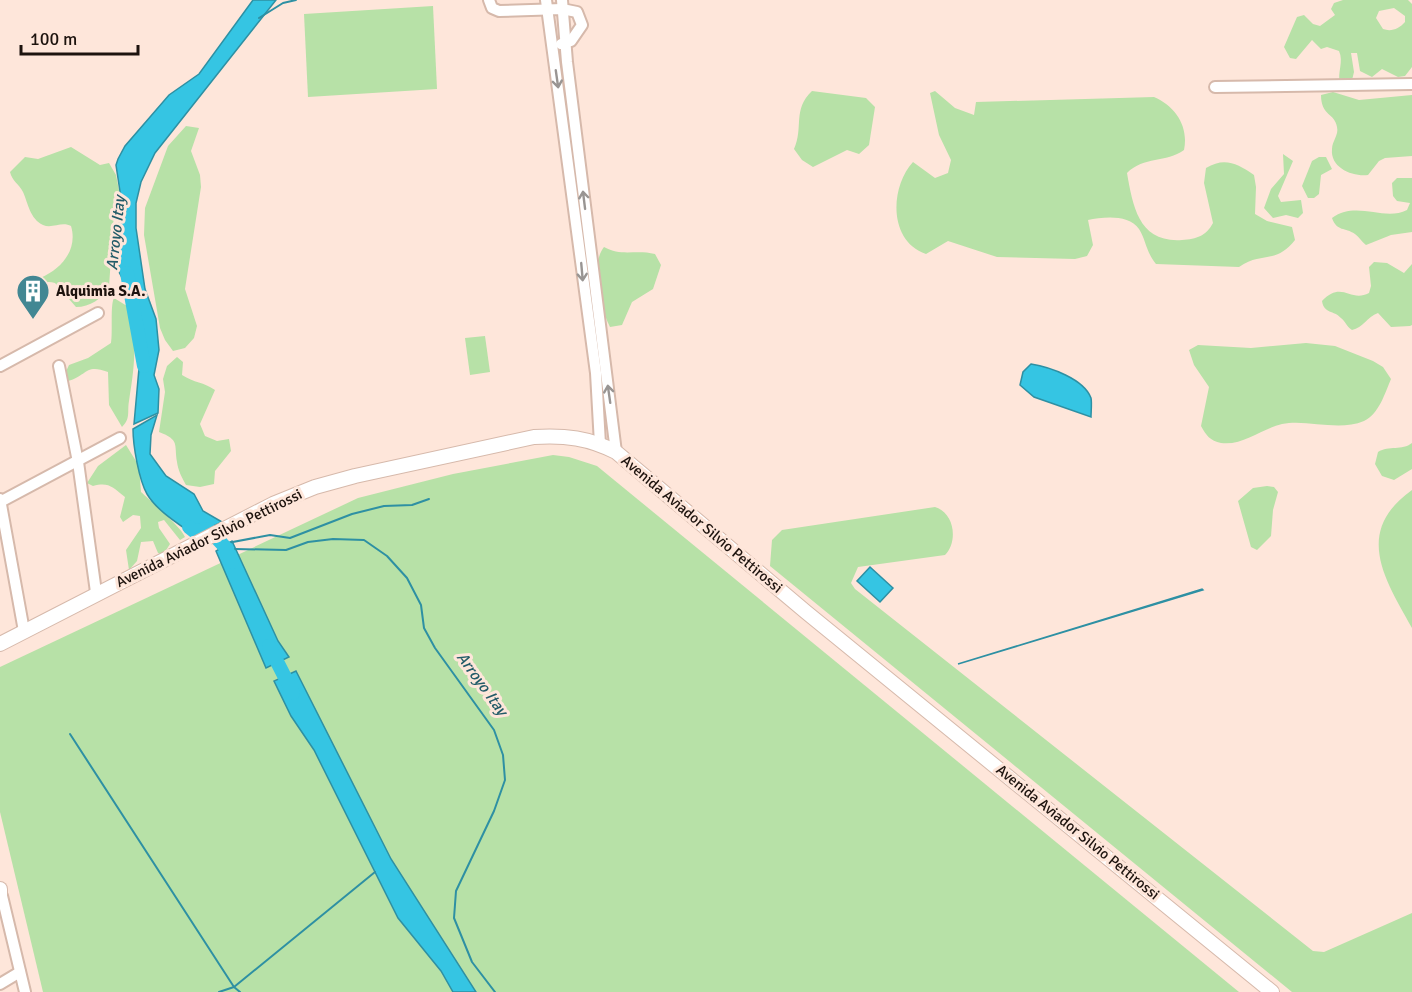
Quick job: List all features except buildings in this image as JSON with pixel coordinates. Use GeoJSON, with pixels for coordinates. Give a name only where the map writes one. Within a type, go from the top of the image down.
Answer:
{"type":"FeatureCollection","features":[{"type":"Feature","properties":{"kind":"main road","name":"Avenida Aviador Silvio Pettirossi"},"geometry":{"type":"LineString","coordinates":[[0,644],[96,592],[235,523],[315,487],[534,437],[562,435],[600,444],[616,452],[806,612],[1272,992]]}},
{"type":"Feature","properties":{"kind":"street"},"geometry":{"type":"LineString","coordinates":[[489,0],[492,8],[499,11],[562,4],[577,12],[582,25],[571,41],[552,46]]}},
{"type":"Feature","properties":{"kind":"street"},"geometry":{"type":"LineString","coordinates":[[562,4],[576,178],[596,373],[600,444]]}},
{"type":"Feature","properties":{"kind":"street"},"geometry":{"type":"LineString","coordinates":[[547,5],[552,46],[576,178],[616,452]]}},
{"type":"Feature","properties":{"kind":"street"},"geometry":{"type":"LineString","coordinates":[[1215,87],[1412,84]]}},
{"type":"Feature","properties":{"kind":"street"},"geometry":{"type":"LineString","coordinates":[[0,366],[98,313]]}},
{"type":"Feature","properties":{"kind":"street"},"geometry":{"type":"LineString","coordinates":[[59,366],[78,462],[96,592]]}},
{"type":"Feature","properties":{"kind":"street"},"geometry":{"type":"LineString","coordinates":[[24,632],[0,501],[120,438]]}},
{"type":"Feature","properties":{"kind":"street"},"geometry":{"type":"LineString","coordinates":[[1,894],[25,992]]}},
{"type":"Feature","properties":{"kind":"street"},"geometry":{"type":"LineString","coordinates":[[0,984],[20,972]]}},
{"type":"Feature","properties":{"kind":"green space"},"geometry":{"type":"Polygon","coordinates":[[[1343,0],[1408,0],[1412,4],[1412,67],[1405,76],[1398,77],[1382,69],[1372,77],[1360,71],[1357,53],[1351,53],[1354,72],[1351,84],[1340,84],[1339,51],[1327,47],[1321,49],[1312,40],[1296,59],[1290,58],[1284,47],[1297,17],[1304,15],[1313,24],[1320,26],[1335,15],[1331,9],[1334,3],[1343,0]],[[1394,8],[1379,11],[1376,18],[1383,29],[1389,30],[1403,24],[1405,16],[1394,8]]]}},
{"type":"Feature","properties":{"kind":"green space"},"geometry":{"type":"Polygon","coordinates":[[[433,6],[437,89],[308,97],[304,14],[433,6]]]}},
{"type":"Feature","properties":{"kind":"green space"},"geometry":{"type":"Polygon","coordinates":[[[812,91],[866,98],[875,107],[869,145],[859,154],[847,150],[813,167],[802,160],[794,149],[802,105],[812,91]]]}},
{"type":"Feature","properties":{"kind":"green space"},"geometry":{"type":"Polygon","coordinates":[[[935,91],[955,108],[974,115],[976,102],[1154,97],[1174,111],[1179,118],[1185,141],[1184,150],[1177,154],[1141,164],[1127,173],[1136,210],[1147,229],[1156,236],[1168,239],[1187,240],[1204,234],[1213,223],[1204,183],[1206,168],[1225,162],[1242,167],[1254,175],[1255,214],[1267,221],[1292,227],[1295,240],[1281,253],[1247,262],[1239,267],[1156,264],[1135,224],[1122,219],[1108,218],[1088,220],[1093,245],[1087,256],[1075,259],[997,257],[948,241],[926,254],[905,238],[899,226],[897,199],[905,173],[913,162],[935,178],[948,173],[951,160],[939,135],[930,93],[935,91]]]}},
{"type":"Feature","properties":{"kind":"green space"},"geometry":{"type":"Polygon","coordinates":[[[1333,92],[1359,100],[1412,95],[1412,156],[1385,158],[1379,161],[1368,175],[1349,173],[1339,166],[1332,156],[1337,133],[1336,122],[1323,107],[1321,95],[1333,92]]]}},
{"type":"Feature","properties":{"kind":"green space"},"geometry":{"type":"Polygon","coordinates":[[[186,126],[199,128],[191,151],[200,175],[201,187],[185,289],[197,326],[194,338],[185,348],[173,351],[160,328],[144,235],[145,208],[168,146],[186,126]]]}},
{"type":"Feature","properties":{"kind":"green space"},"geometry":{"type":"Polygon","coordinates":[[[71,147],[100,165],[109,163],[116,175],[120,195],[114,213],[109,287],[95,302],[76,307],[55,283],[47,282],[24,287],[26,281],[40,278],[61,264],[70,250],[73,234],[71,226],[64,224],[46,226],[35,219],[23,192],[10,172],[25,157],[38,159],[71,147]]]}},
{"type":"Feature","properties":{"kind":"green space"},"geometry":{"type":"Polygon","coordinates":[[[1283,154],[1293,161],[1278,196],[1281,202],[1301,200],[1303,213],[1298,218],[1286,215],[1273,218],[1264,208],[1271,189],[1284,174],[1283,154]]]}},
{"type":"Feature","properties":{"kind":"green space"},"geometry":{"type":"Polygon","coordinates":[[[1319,157],[1326,157],[1332,169],[1321,175],[1319,194],[1314,198],[1308,198],[1302,186],[1312,161],[1319,157]]]}},
{"type":"Feature","properties":{"kind":"green space"},"geometry":{"type":"Polygon","coordinates":[[[1397,178],[1412,178],[1412,232],[1391,235],[1366,245],[1355,234],[1336,225],[1332,218],[1341,213],[1361,211],[1389,214],[1407,210],[1410,203],[1397,201],[1393,196],[1392,183],[1397,178]]]}},
{"type":"Feature","properties":{"kind":"green space"},"geometry":{"type":"Polygon","coordinates":[[[604,247],[617,252],[655,254],[661,265],[653,289],[632,302],[622,325],[610,327],[600,298],[597,276],[597,265],[604,247]]]}},
{"type":"Feature","properties":{"kind":"green space"},"geometry":{"type":"Polygon","coordinates":[[[1374,262],[1387,263],[1404,273],[1412,264],[1412,325],[1391,327],[1378,313],[1352,330],[1323,305],[1322,301],[1335,292],[1356,296],[1369,293],[1371,286],[1369,267],[1374,262]]]}},
{"type":"Feature","properties":{"kind":"green space"},"geometry":{"type":"Polygon","coordinates":[[[114,298],[127,306],[134,342],[134,365],[128,415],[122,427],[109,405],[108,372],[95,369],[86,371],[68,381],[63,378],[69,365],[88,358],[111,343],[114,298]]]}},
{"type":"Feature","properties":{"kind":"green space"},"geometry":{"type":"Polygon","coordinates":[[[485,336],[490,372],[470,375],[465,338],[485,336]]]}},
{"type":"Feature","properties":{"kind":"green space"},"geometry":{"type":"Polygon","coordinates":[[[1306,343],[1335,346],[1383,367],[1391,379],[1381,403],[1369,418],[1344,425],[1282,424],[1244,440],[1229,443],[1217,442],[1209,437],[1201,426],[1209,387],[1194,365],[1189,350],[1198,345],[1251,348],[1306,343]]]}},
{"type":"Feature","properties":{"kind":"green space"},"geometry":{"type":"Polygon","coordinates":[[[177,357],[183,362],[182,375],[215,390],[200,424],[205,436],[217,441],[229,439],[231,451],[215,471],[214,484],[200,487],[186,485],[178,468],[175,443],[159,432],[165,392],[163,379],[167,366],[177,357]]]}},
{"type":"Feature","properties":{"kind":"green space"},"geometry":{"type":"Polygon","coordinates":[[[1412,443],[1412,469],[1394,480],[1382,476],[1375,464],[1378,452],[1404,447],[1412,443]]]}},
{"type":"Feature","properties":{"kind":"green space"},"geometry":{"type":"Polygon","coordinates":[[[126,445],[139,466],[141,492],[172,521],[185,537],[180,540],[164,520],[158,522],[159,528],[170,544],[163,555],[158,553],[153,541],[141,542],[137,561],[129,570],[126,550],[141,528],[140,516],[133,515],[123,522],[120,517],[125,497],[110,486],[93,486],[87,483],[98,466],[126,445]]]}},
{"type":"Feature","properties":{"kind":"green space"},"geometry":{"type":"Polygon","coordinates":[[[553,455],[569,457],[597,466],[1239,992],[43,992],[0,812],[0,667],[358,498],[453,474],[553,455]]]}},
{"type":"Feature","properties":{"kind":"green space"},"geometry":{"type":"Polygon","coordinates":[[[1274,487],[1278,492],[1273,510],[1271,536],[1257,550],[1251,547],[1238,501],[1253,488],[1274,487]]]}},
{"type":"Feature","properties":{"kind":"green space"},"geometry":{"type":"Polygon","coordinates":[[[1412,490],[1412,628],[1385,574],[1380,556],[1379,539],[1383,522],[1394,506],[1412,490]]]}},
{"type":"Feature","properties":{"kind":"green space"},"geometry":{"type":"Polygon","coordinates":[[[935,507],[947,515],[952,528],[952,543],[945,555],[858,567],[851,583],[855,589],[1313,951],[1324,952],[1412,913],[1412,992],[1292,992],[770,566],[772,540],[782,530],[935,507]]]}},
{"type":"Feature","properties":{"kind":"water"},"geometry":{"type":"Polygon","coordinates":[[[253,0],[276,0],[155,153],[141,182],[136,203],[136,228],[145,289],[156,319],[159,350],[154,375],[159,389],[158,413],[134,424],[142,335],[138,307],[119,272],[118,236],[121,198],[116,165],[125,146],[169,95],[199,74],[253,0]]]}},
{"type":"Feature","properties":{"kind":"water"},"geometry":{"type":"Polygon","coordinates":[[[1031,364],[1066,375],[1081,385],[1091,398],[1091,417],[1034,397],[1020,385],[1023,372],[1031,364]]]}},
{"type":"Feature","properties":{"kind":"water"},"geometry":{"type":"Polygon","coordinates":[[[157,415],[151,435],[150,454],[166,476],[194,494],[203,511],[222,522],[194,535],[156,506],[141,480],[133,429],[157,415]]]}},
{"type":"Feature","properties":{"kind":"water"},"geometry":{"type":"Polygon","coordinates":[[[232,541],[278,641],[289,657],[266,668],[216,551],[232,541]]]}},
{"type":"Feature","properties":{"kind":"water"},"geometry":{"type":"Polygon","coordinates":[[[870,567],[893,588],[880,602],[857,581],[870,567]]]}},
{"type":"Feature","properties":{"kind":"water"},"geometry":{"type":"Polygon","coordinates":[[[1202,589],[1203,590],[958,664],[1202,589]]]}},
{"type":"Feature","properties":{"kind":"water"},"geometry":{"type":"Polygon","coordinates":[[[296,671],[391,859],[476,992],[453,992],[441,971],[398,918],[314,750],[291,716],[274,681],[296,671]]]}},
{"type":"Feature","properties":{"kind":"waterway","name":"Arroyo Itay"},"geometry":{"type":"LineString","coordinates":[[259,18],[283,3],[296,0]]}},
{"type":"Feature","properties":{"kind":"waterway","name":"Arroyo Itay"},"geometry":{"type":"LineString","coordinates":[[127,273],[144,366]]}},
{"type":"Feature","properties":{"kind":"waterway"},"geometry":{"type":"LineString","coordinates":[[222,544],[270,535],[290,538],[352,514],[384,506],[412,505],[429,499]]}},
{"type":"Feature","properties":{"kind":"waterway","name":"Arroyo Itay"},"geometry":{"type":"LineString","coordinates":[[189,527],[194,531],[208,529],[226,548],[232,562]]}},
{"type":"Feature","properties":{"kind":"waterway","name":"Arroyo Itay"},"geometry":{"type":"LineString","coordinates":[[235,549],[286,550],[308,542],[333,539],[364,540],[387,556],[407,578],[421,605],[424,628],[435,648],[494,730],[503,755],[505,780],[494,811],[456,891],[454,918],[472,962],[495,992]]}},
{"type":"Feature","properties":{"kind":"waterway","name":"Arroyo Itay"},"geometry":{"type":"LineString","coordinates":[[269,646],[293,693]]}},
{"type":"Feature","properties":{"kind":"waterway"},"geometry":{"type":"LineString","coordinates":[[70,734],[234,987],[375,872]]}},
{"type":"Feature","properties":{"kind":"waterway"},"geometry":{"type":"LineString","coordinates":[[219,992],[234,987],[240,992]]}},
{"type":"Feature","properties":{"kind":"place","name":"Alquimia S.A."},"geometry":{"type":"Point","coordinates":[33,320]}}]}
